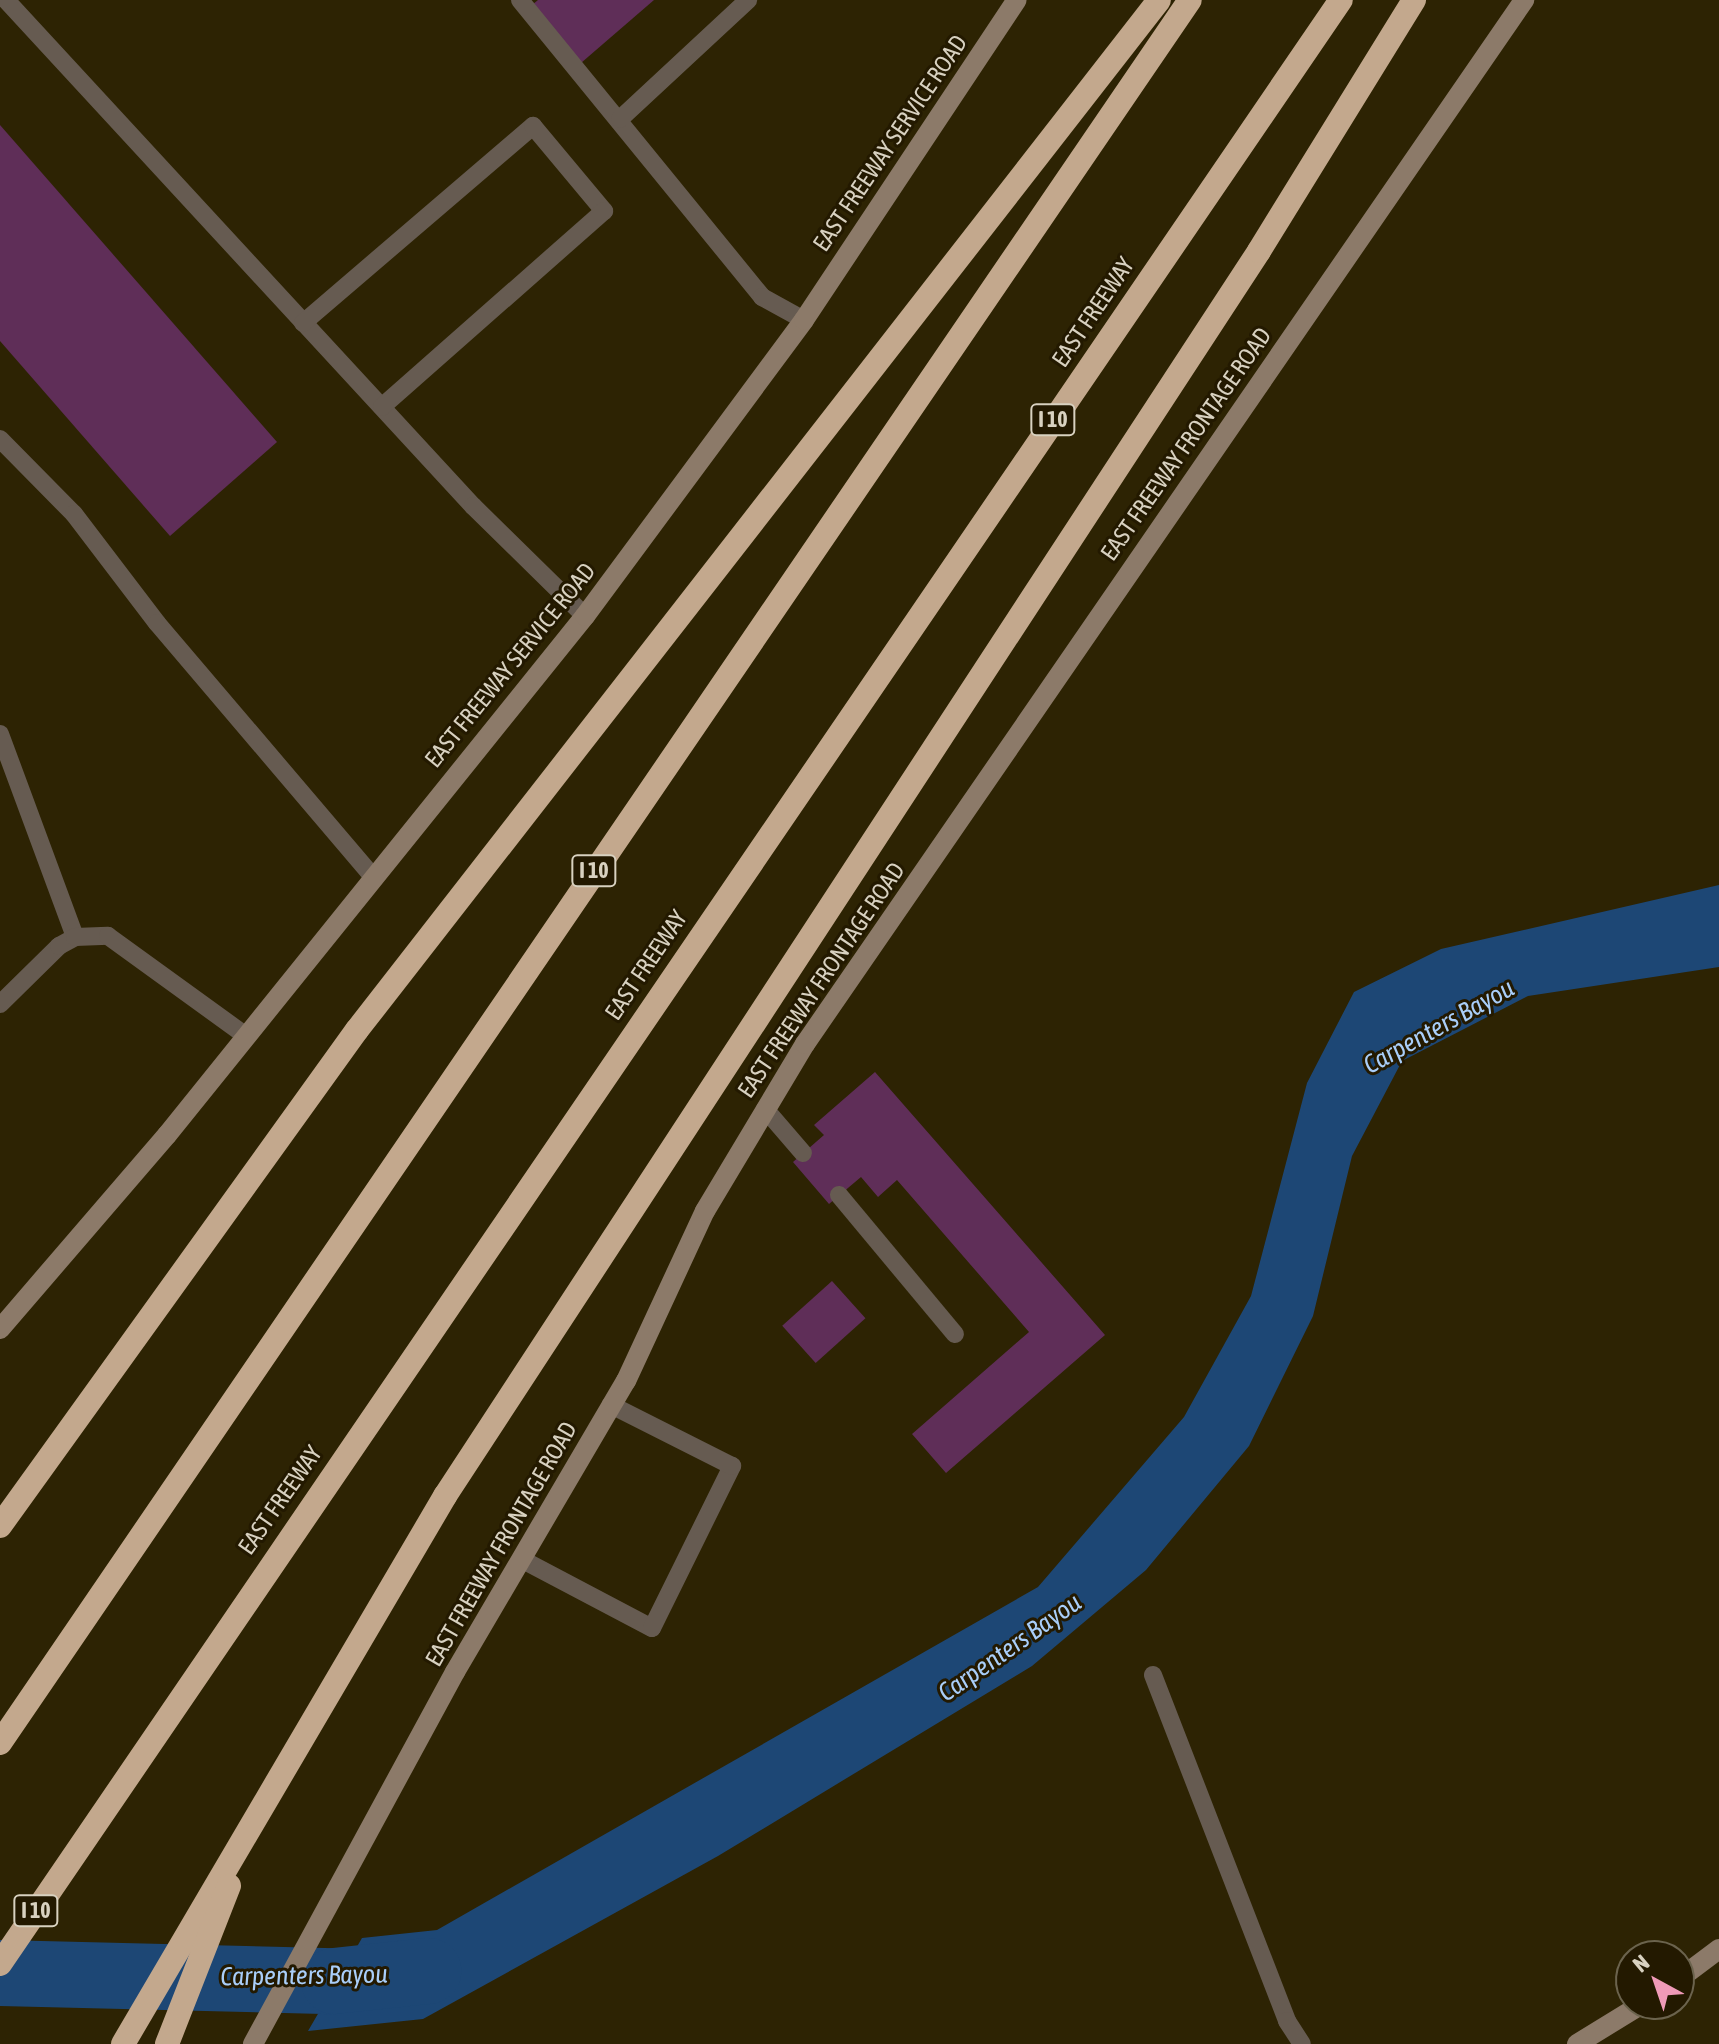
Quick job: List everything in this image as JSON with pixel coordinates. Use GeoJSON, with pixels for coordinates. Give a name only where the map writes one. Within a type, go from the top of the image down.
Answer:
{"type":"FeatureCollection","features":[{"type":"Feature","properties":{"kind":"highway"},"geometry":{"type":"LineString","coordinates":[[0,1526],[348,1042],[1159,0]]}},
{"type":"Feature","properties":{"kind":"highway","name":"I 10"},"geometry":{"type":"LineString","coordinates":[[0,1743],[1190,0]]}},
{"type":"Feature","properties":{"kind":"highway","name":"EAST FREEWAY"},"geometry":{"type":"LineString","coordinates":[[0,1964],[1341,0]]}},
{"type":"Feature","properties":{"kind":"highway"},"geometry":{"type":"LineString","coordinates":[[123,2044],[323,1697],[445,1496],[1259,251],[1414,0]]}},
{"type":"Feature","properties":{"kind":"highway"},"geometry":{"type":"LineString","coordinates":[[167,2044],[224,1898],[323,1697]]}},
{"type":"Feature","properties":{"kind":"main road","name":"EAST FREEWAY SERVICE ROAD"},"geometry":{"type":"LineString","coordinates":[[0,1329],[246,1036],[585,616],[804,320],[1017,0]]}},
{"type":"Feature","properties":{"kind":"main road","name":"EAST FREEWAY FRONTAGE ROAD"},"geometry":{"type":"LineString","coordinates":[[253,2044],[368,1829],[611,1405],[705,1211],[765,1109],[1524,0]]}},
{"type":"Feature","properties":{"kind":"main road"},"geometry":{"type":"LineString","coordinates":[[1695,1967],[1719,1949]]}},
{"type":"Feature","properties":{"kind":"main road"},"geometry":{"type":"LineString","coordinates":[[1577,2044],[1616,2020]]}},
{"type":"Feature","properties":{"kind":"lane"},"geometry":{"type":"LineString","coordinates":[[520,0],[762,297],[804,320]]}},
{"type":"Feature","properties":{"kind":"lane"},"geometry":{"type":"LineString","coordinates":[[620,119],[748,0]]}},
{"type":"Feature","properties":{"kind":"lane"},"geometry":{"type":"LineString","coordinates":[[9,1],[303,323],[585,616]]}},
{"type":"Feature","properties":{"kind":"lane"},"geometry":{"type":"LineString","coordinates":[[303,323],[533,126],[604,211],[382,407]]}},
{"type":"Feature","properties":{"kind":"lane"},"geometry":{"type":"LineString","coordinates":[[0,439],[74,514],[157,623],[373,877]]}},
{"type":"Feature","properties":{"kind":"lane"},"geometry":{"type":"LineString","coordinates":[[0,734],[75,937]]}},
{"type":"Feature","properties":{"kind":"lane"},"geometry":{"type":"LineString","coordinates":[[0,1004],[75,937],[108,936],[246,1036]]}},
{"type":"Feature","properties":{"kind":"lane"},"geometry":{"type":"LineString","coordinates":[[765,1109],[803,1153]]}},
{"type":"Feature","properties":{"kind":"lane"},"geometry":{"type":"LineString","coordinates":[[839,1195],[955,1334]]}},
{"type":"Feature","properties":{"kind":"lane"},"geometry":{"type":"LineString","coordinates":[[521,1559],[652,1628],[732,1466],[611,1405]]}},
{"type":"Feature","properties":{"kind":"lane"},"geometry":{"type":"LineString","coordinates":[[1153,1675],[1287,2021],[1302,2044]]}},
{"type":"Feature","properties":{"kind":"water"},"geometry":{"type":"Polygon","coordinates":[[[1719,885],[1719,967],[1528,996],[1402,1061],[1352,1156],[1313,1316],[1249,1446],[1146,1570],[1032,1666],[718,1856],[423,2019],[308,2031],[362,1938],[437,1930],[1038,1587],[1184,1417],[1251,1296],[1307,1083],[1354,992],[1441,949],[1719,885]]]}},
{"type":"Feature","properties":{"kind":"building"},"geometry":{"type":"Polygon","coordinates":[[[538,0],[654,0],[581,63],[532,5],[538,0]]]}},
{"type":"Feature","properties":{"kind":"building"},"geometry":{"type":"Polygon","coordinates":[[[0,125],[277,442],[170,536],[0,341],[0,125]]]}},
{"type":"Feature","properties":{"kind":"building"},"geometry":{"type":"Polygon","coordinates":[[[875,1072],[1105,1335],[946,1473],[912,1434],[1029,1332],[897,1180],[878,1197],[861,1177],[829,1204],[793,1162],[824,1135],[814,1125],[875,1072]]]}},
{"type":"Feature","properties":{"kind":"building"},"geometry":{"type":"Polygon","coordinates":[[[832,1281],[865,1318],[816,1363],[782,1326],[832,1281]]]}},
{"type":"Feature","properties":{"kind":"waterway","name":"Carpenters Bayou"},"geometry":{"type":"LineString","coordinates":[[0,1973],[334,1981],[428,1971]]}}]}
